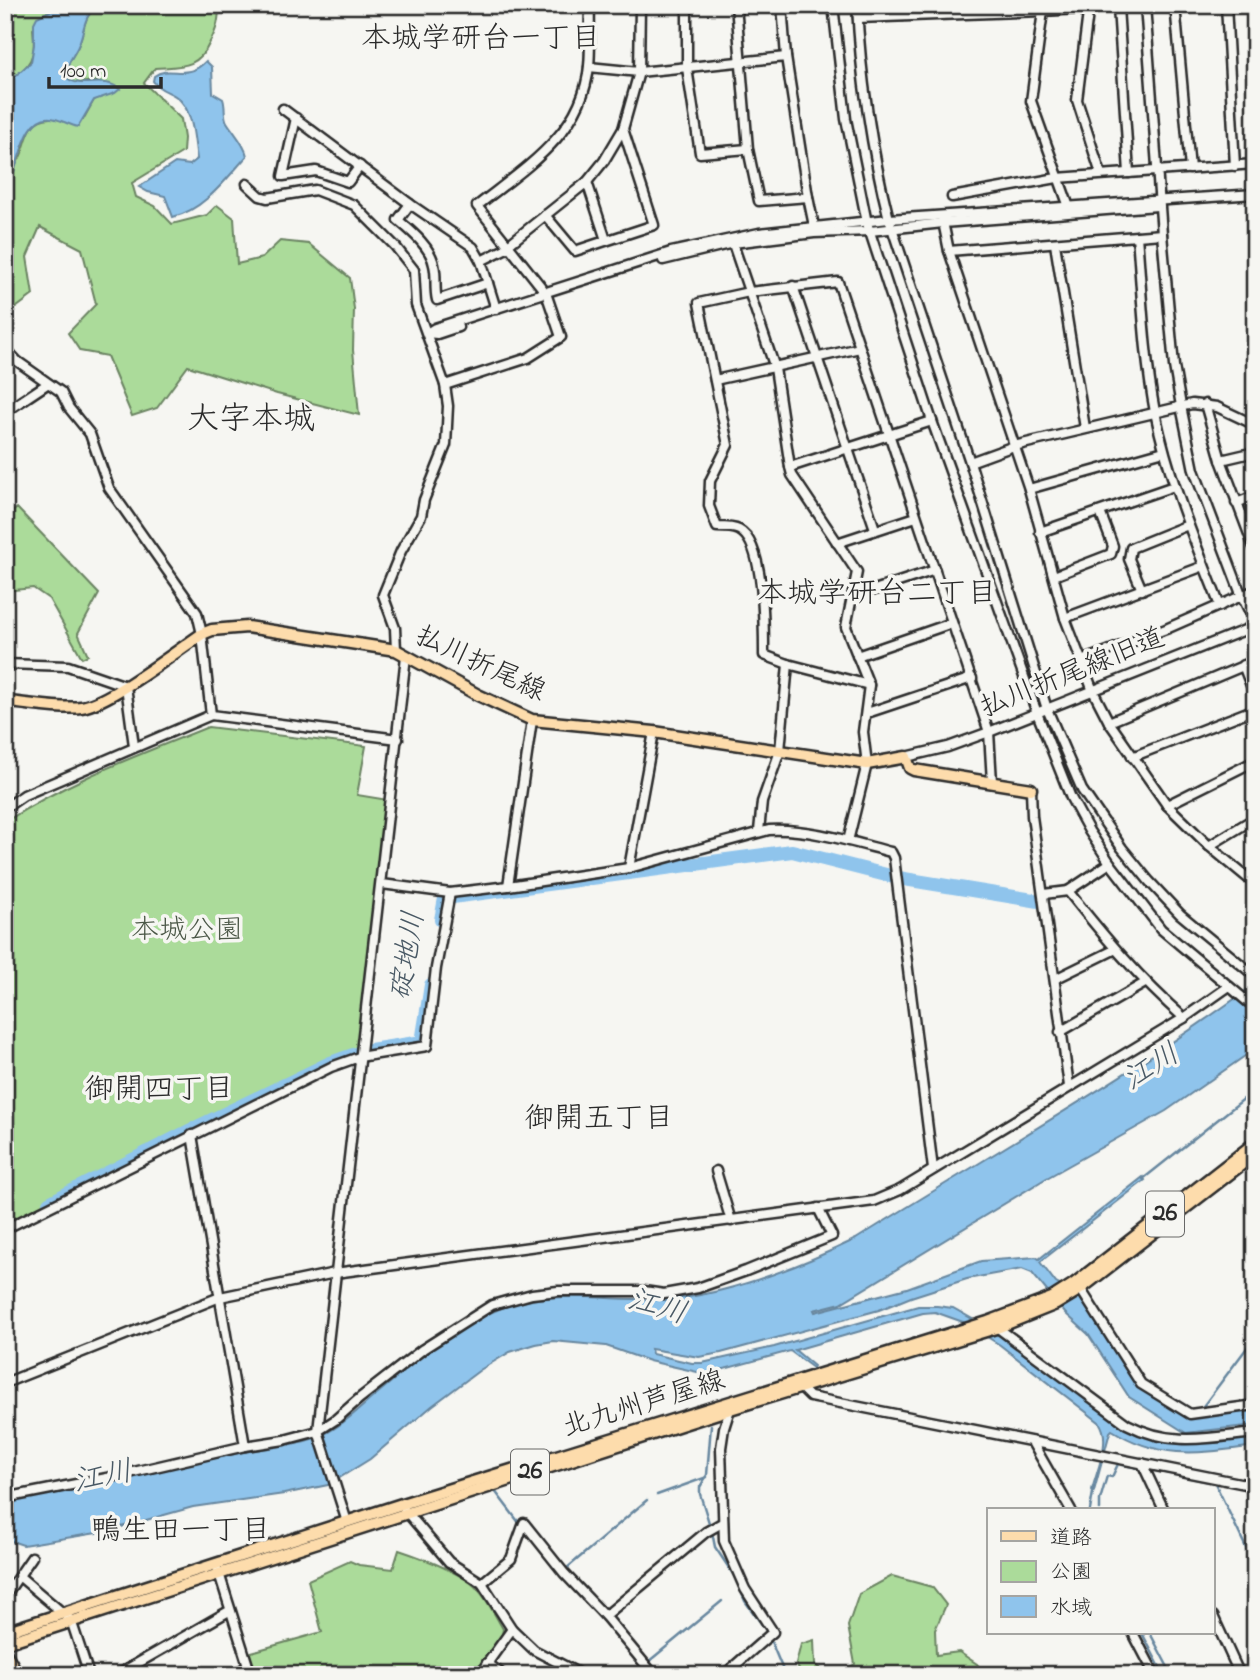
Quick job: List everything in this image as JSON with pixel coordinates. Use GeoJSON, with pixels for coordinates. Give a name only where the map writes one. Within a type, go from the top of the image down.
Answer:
{"type":"FeatureCollection","features":[{"type":"Feature","properties":{"kind":"main road","name":"払川折尾線"},"geometry":{"type":"LineString","coordinates":[[5,702],[82,707],[95,703],[126,686],[202,634],[212,630],[247,627],[401,653],[478,695],[532,720],[654,732],[867,764],[906,757]]}},
{"type":"Feature","properties":{"kind":"main road"},"geometry":{"type":"LineString","coordinates":[[906,757],[910,768],[915,770],[1031,789]]}},
{"type":"Feature","properties":{"kind":"main road","name":"北九州芦屋線"},"geometry":{"type":"LineString","coordinates":[[1078,1286],[1255,1143]]}},
{"type":"Feature","properties":{"kind":"main road","name":"北九州芦屋線"},"geometry":{"type":"LineString","coordinates":[[217,1569],[347,1522],[404,1508],[730,1409],[798,1384],[999,1327],[1054,1301],[1078,1286],[1255,1154]]}},
{"type":"Feature","properties":{"kind":"main road","name":"北九州芦屋線"},"geometry":{"type":"LineString","coordinates":[[5,1632],[68,1616],[217,1569],[1054,1301]]}},
{"type":"Feature","properties":{"kind":"main road","name":"北九州芦屋線"},"geometry":{"type":"LineString","coordinates":[[5,1643],[68,1616]]}},
{"type":"Feature","properties":{"kind":"main road"},"geometry":{"type":"LineString","coordinates":[[5,1652],[18,1675]]}},
{"type":"Feature","properties":{"kind":"street"},"geometry":{"type":"LineString","coordinates":[[445,385],[528,358],[561,337],[547,296],[477,206],[551,147],[573,117],[589,67],[590,5]]}},
{"type":"Feature","properties":{"kind":"street"},"geometry":{"type":"LineString","coordinates":[[481,261],[508,246],[587,182],[604,161],[623,129],[639,72],[640,5]]}},
{"type":"Feature","properties":{"kind":"street"},"geometry":{"type":"LineString","coordinates":[[687,5],[687,68],[700,153],[748,149]]}},
{"type":"Feature","properties":{"kind":"street"},"geometry":{"type":"LineString","coordinates":[[736,5],[748,149],[759,201],[808,197]]}},
{"type":"Feature","properties":{"kind":"street"},"geometry":{"type":"LineString","coordinates":[[782,5],[786,57],[814,226]]}},
{"type":"Feature","properties":{"kind":"street"},"geometry":{"type":"LineString","coordinates":[[833,5],[846,119],[869,227],[932,421],[1037,713],[1071,798],[1110,863],[1161,929],[1255,1008]]}},
{"type":"Feature","properties":{"kind":"street"},"geometry":{"type":"LineString","coordinates":[[857,5],[871,126],[880,184],[890,224],[970,461],[1046,709],[1082,790],[1122,848],[1180,914],[1252,974],[1255,964]]}},
{"type":"Feature","properties":{"kind":"street"},"geometry":{"type":"LineString","coordinates":[[903,5],[903,16]]}},
{"type":"Feature","properties":{"kind":"street"},"geometry":{"type":"LineString","coordinates":[[1145,5],[1174,366],[1194,470],[1255,625]]}},
{"type":"Feature","properties":{"kind":"street"},"geometry":{"type":"LineString","coordinates":[[858,18],[903,16],[949,9],[1151,5]]}},
{"type":"Feature","properties":{"kind":"street"},"geometry":{"type":"LineString","coordinates":[[1175,5],[1190,169]]}},
{"type":"Feature","properties":{"kind":"street"},"geometry":{"type":"LineString","coordinates":[[1226,5],[1235,166]]}},
{"type":"Feature","properties":{"kind":"street"},"geometry":{"type":"LineString","coordinates":[[1118,7],[1129,173]]}},
{"type":"Feature","properties":{"kind":"street"},"geometry":{"type":"LineString","coordinates":[[1044,8],[1031,101],[1069,207]]}},
{"type":"Feature","properties":{"kind":"street"},"geometry":{"type":"LineString","coordinates":[[1089,8],[1077,100],[1101,174]]}},
{"type":"Feature","properties":{"kind":"street"},"geometry":{"type":"LineString","coordinates":[[589,67],[639,72],[786,57]]}},
{"type":"Feature","properties":{"kind":"street"},"geometry":{"type":"LineString","coordinates":[[283,108],[410,204],[473,247],[481,261],[496,309]]}},
{"type":"Feature","properties":{"kind":"street"},"geometry":{"type":"LineString","coordinates":[[296,118],[283,176],[316,171],[348,182],[360,166]]}},
{"type":"Feature","properties":{"kind":"street"},"geometry":{"type":"LineString","coordinates":[[545,215],[575,251],[654,225],[623,129]]}},
{"type":"Feature","properties":{"kind":"street"},"geometry":{"type":"LineString","coordinates":[[952,197],[1057,178],[1255,164]]}},
{"type":"Feature","properties":{"kind":"street"},"geometry":{"type":"LineString","coordinates":[[587,182],[606,240]]}},
{"type":"Feature","properties":{"kind":"street"},"geometry":{"type":"LineString","coordinates":[[247,184],[260,196],[267,198],[315,190],[354,205],[395,246],[414,270],[416,305],[445,385],[448,406],[446,446],[424,500],[421,516],[401,551],[383,595],[401,653],[398,739],[359,1057],[318,1431],[347,1522]]}},
{"type":"Feature","properties":{"kind":"street"},"geometry":{"type":"LineString","coordinates":[[732,241],[890,224],[1255,194]]}},
{"type":"Feature","properties":{"kind":"street"},"geometry":{"type":"LineString","coordinates":[[942,220],[1069,207],[1159,203]]}},
{"type":"Feature","properties":{"kind":"street"},"geometry":{"type":"LineString","coordinates":[[410,204],[398,220],[418,237],[434,263],[437,300],[488,284]]}},
{"type":"Feature","properties":{"kind":"street"},"geometry":{"type":"LineString","coordinates":[[942,220],[949,251],[1029,489],[1065,618],[1093,691],[1109,722],[1167,805],[1209,846],[1255,883]]}},
{"type":"Feature","properties":{"kind":"street"},"geometry":{"type":"LineString","coordinates":[[427,334],[437,334],[547,296],[732,241],[814,226],[869,227]]}},
{"type":"Feature","properties":{"kind":"street"},"geometry":{"type":"LineString","coordinates":[[949,251],[1162,234]]}},
{"type":"Feature","properties":{"kind":"street"},"geometry":{"type":"LineString","coordinates":[[1137,236],[1147,355],[1155,411],[1174,486],[1220,606]]}},
{"type":"Feature","properties":{"kind":"street"},"geometry":{"type":"LineString","coordinates":[[732,241],[775,368],[792,475],[857,572],[846,627],[869,685],[863,732],[867,764],[848,841]]}},
{"type":"Feature","properties":{"kind":"street"},"geometry":{"type":"LineString","coordinates":[[1055,243],[1085,428]]}},
{"type":"Feature","properties":{"kind":"street"},"geometry":{"type":"LineString","coordinates":[[869,685],[764,655],[763,592],[752,543],[739,530],[717,527],[709,506],[710,481],[728,445],[699,303],[749,292],[838,282],[989,732],[992,782]]}},
{"type":"Feature","properties":{"kind":"street"},"geometry":{"type":"LineString","coordinates":[[793,286],[875,529]]}},
{"type":"Feature","properties":{"kind":"street"},"geometry":{"type":"LineString","coordinates":[[427,334],[435,328],[547,296]]}},
{"type":"Feature","properties":{"kind":"street"},"geometry":{"type":"LineString","coordinates":[[5,348],[17,361],[61,392],[69,408],[90,434],[108,488],[197,613],[211,715]]}},
{"type":"Feature","properties":{"kind":"street"},"geometry":{"type":"LineString","coordinates":[[715,380],[860,348]]}},
{"type":"Feature","properties":{"kind":"street"},"geometry":{"type":"LineString","coordinates":[[5,412],[47,384]]}},
{"type":"Feature","properties":{"kind":"street"},"geometry":{"type":"LineString","coordinates":[[970,461],[1014,446],[1181,405],[1205,404],[1228,411],[1255,425]]}},
{"type":"Feature","properties":{"kind":"street"},"geometry":{"type":"LineString","coordinates":[[1205,404],[1221,460],[1254,545]]}},
{"type":"Feature","properties":{"kind":"street"},"geometry":{"type":"LineString","coordinates":[[790,467],[932,421]]}},
{"type":"Feature","properties":{"kind":"street"},"geometry":{"type":"LineString","coordinates":[[1029,489],[1164,451]]}},
{"type":"Feature","properties":{"kind":"street"},"geometry":{"type":"LineString","coordinates":[[1221,460],[1255,452]]}},
{"type":"Feature","properties":{"kind":"street"},"geometry":{"type":"LineString","coordinates":[[1040,532],[1174,486]]}},
{"type":"Feature","properties":{"kind":"street"},"geometry":{"type":"LineString","coordinates":[[1236,502],[1255,496]]}},
{"type":"Feature","properties":{"kind":"street"},"geometry":{"type":"LineString","coordinates":[[1054,576],[1111,554],[1113,546],[1100,512]]}},
{"type":"Feature","properties":{"kind":"street"},"geometry":{"type":"LineString","coordinates":[[837,543],[916,517]]}},
{"type":"Feature","properties":{"kind":"street"},"geometry":{"type":"LineString","coordinates":[[1142,590],[1129,559],[1131,548],[1188,525]]}},
{"type":"Feature","properties":{"kind":"street"},"geometry":{"type":"LineString","coordinates":[[1065,618],[1204,566]]}},
{"type":"Feature","properties":{"kind":"street"},"geometry":{"type":"LineString","coordinates":[[853,597],[935,570]]}},
{"type":"Feature","properties":{"kind":"street"},"geometry":{"type":"LineString","coordinates":[[1081,661],[1255,590]]}},
{"type":"Feature","properties":{"kind":"street"},"geometry":{"type":"LineString","coordinates":[[857,656],[952,623]]}},
{"type":"Feature","properties":{"kind":"street","name":"払川折尾線旧道"},"geometry":{"type":"LineString","coordinates":[[906,757],[948,747],[989,732],[1255,625]]}},
{"type":"Feature","properties":{"kind":"street"},"geometry":{"type":"LineString","coordinates":[[1109,722],[1255,661]]}},
{"type":"Feature","properties":{"kind":"street"},"geometry":{"type":"LineString","coordinates":[[5,664],[68,666],[126,686],[134,746]]}},
{"type":"Feature","properties":{"kind":"street"},"geometry":{"type":"LineString","coordinates":[[758,831],[762,802],[780,751],[788,664]]}},
{"type":"Feature","properties":{"kind":"street"},"geometry":{"type":"LineString","coordinates":[[1243,665],[1255,696]]}},
{"type":"Feature","properties":{"kind":"street"},"geometry":{"type":"LineString","coordinates":[[866,711],[870,712],[972,678]]}},
{"type":"Feature","properties":{"kind":"street"},"geometry":{"type":"LineString","coordinates":[[1132,757],[1255,709]]}},
{"type":"Feature","properties":{"kind":"street"},"geometry":{"type":"LineString","coordinates":[[5,808],[24,795],[211,715],[398,739]]}},
{"type":"Feature","properties":{"kind":"street"},"geometry":{"type":"LineString","coordinates":[[508,886],[532,720]]}},
{"type":"Feature","properties":{"kind":"street"},"geometry":{"type":"LineString","coordinates":[[629,868],[654,732]]}},
{"type":"Feature","properties":{"kind":"street"},"geometry":{"type":"LineString","coordinates":[[1167,805],[1255,761]]}},
{"type":"Feature","properties":{"kind":"street"},"geometry":{"type":"LineString","coordinates":[[1031,789],[1032,816],[1069,1086]]}},
{"type":"Feature","properties":{"kind":"street"},"geometry":{"type":"LineString","coordinates":[[1209,846],[1255,818]]}},
{"type":"Feature","properties":{"kind":"street"},"geometry":{"type":"LineString","coordinates":[[382,884],[450,893],[508,886],[629,868],[758,831],[784,829],[891,852],[894,858],[933,1169]]}},
{"type":"Feature","properties":{"kind":"street"},"geometry":{"type":"LineString","coordinates":[[1044,894],[1068,891],[1110,863]]}},
{"type":"Feature","properties":{"kind":"street"},"geometry":{"type":"LineString","coordinates":[[1068,891],[1114,950],[1184,1018]]}},
{"type":"Feature","properties":{"kind":"street"},"geometry":{"type":"LineString","coordinates":[[5,1230],[296,1083],[359,1057],[428,1046],[436,968],[450,893]]}},
{"type":"Feature","properties":{"kind":"street"},"geometry":{"type":"LineString","coordinates":[[1055,979],[1114,950]]}},
{"type":"Feature","properties":{"kind":"street"},"geometry":{"type":"LineString","coordinates":[[1060,1032],[1145,983]]}},
{"type":"Feature","properties":{"kind":"street"},"geometry":{"type":"LineString","coordinates":[[5,1383],[220,1297],[335,1273],[874,1201],[900,1190],[1231,989]]}},
{"type":"Feature","properties":{"kind":"street"},"geometry":{"type":"LineString","coordinates":[[192,1135],[245,1446]]}},
{"type":"Feature","properties":{"kind":"street"},"geometry":{"type":"LineString","coordinates":[[716,1171],[731,1221]]}},
{"type":"Feature","properties":{"kind":"street"},"geometry":{"type":"LineString","coordinates":[[5,1498],[318,1431],[423,1349],[492,1305],[532,1294],[558,1291],[664,1294],[698,1288],[832,1236],[818,1208]]}},
{"type":"Feature","properties":{"kind":"street"},"geometry":{"type":"LineString","coordinates":[[1078,1286],[1141,1384],[1190,1414],[1255,1405]]}},
{"type":"Feature","properties":{"kind":"street"},"geometry":{"type":"LineString","coordinates":[[988,1322],[999,1327],[1126,1424],[1142,1432],[1180,1440],[1255,1433]]}},
{"type":"Feature","properties":{"kind":"street"},"geometry":{"type":"LineString","coordinates":[[798,1384],[810,1396],[1255,1486]]}},
{"type":"Feature","properties":{"kind":"street"},"geometry":{"type":"LineString","coordinates":[[724,1675],[772,1632],[745,1589],[724,1541],[721,1448],[730,1409]]}},
{"type":"Feature","properties":{"kind":"street"},"geometry":{"type":"LineString","coordinates":[[1032,1442],[1070,1508]]}},
{"type":"Feature","properties":{"kind":"street"},"geometry":{"type":"LineString","coordinates":[[1142,1463],[1163,1508]]}},
{"type":"Feature","properties":{"kind":"street"},"geometry":{"type":"LineString","coordinates":[[404,1508],[449,1562],[482,1583],[512,1629],[534,1650],[582,1675]]}},
{"type":"Feature","properties":{"kind":"street"},"geometry":{"type":"LineString","coordinates":[[482,1583],[510,1559],[524,1523],[654,1675]]}},
{"type":"Feature","properties":{"kind":"street"},"geometry":{"type":"LineString","coordinates":[[605,1616],[706,1532],[722,1523]]}},
{"type":"Feature","properties":{"kind":"street"},"geometry":{"type":"LineString","coordinates":[[5,1596],[32,1557]]}},
{"type":"Feature","properties":{"kind":"street"},"geometry":{"type":"LineString","coordinates":[[217,1569],[250,1670],[233,1675]]}},
{"type":"Feature","properties":{"kind":"street"},"geometry":{"type":"LineString","coordinates":[[19,1576],[68,1616],[89,1675]]}},
{"type":"Feature","properties":{"kind":"street"},"geometry":{"type":"LineString","coordinates":[[117,1675],[229,1611]]}},
{"type":"Feature","properties":{"kind":"street"},"geometry":{"type":"LineString","coordinates":[[1214,1617],[1240,1675]]}},
{"type":"Feature","properties":{"kind":"street"},"geometry":{"type":"LineString","coordinates":[[479,1675],[512,1629]]}},
{"type":"Feature","properties":{"kind":"street"},"geometry":{"type":"LineString","coordinates":[[1134,1634],[1155,1675]]}},
{"type":"Feature","properties":{"kind":"street"},"geometry":{"type":"LineString","coordinates":[[487,1663],[503,1675]]}},
{"type":"Feature","properties":{"kind":"green space"},"geometry":{"type":"Polygon","coordinates":[[[5,5],[63,5],[47,12],[33,29],[34,49],[29,62],[5,85],[5,5]]]}},
{"type":"Feature","properties":{"kind":"green space"},"geometry":{"type":"Polygon","coordinates":[[[97,5],[219,5],[214,33],[200,57],[188,64],[155,68],[144,83],[181,119],[184,138],[183,152],[132,183],[136,197],[155,206],[172,224],[207,215],[217,205],[234,218],[237,264],[262,258],[280,241],[309,244],[350,278],[359,415],[277,394],[188,366],[157,408],[132,416],[107,356],[80,351],[68,333],[96,304],[82,249],[40,227],[27,257],[33,295],[5,316],[5,177],[9,177],[21,156],[33,125],[43,119],[83,120],[94,100],[101,97],[98,81],[75,83],[66,78],[67,66],[78,46],[87,18],[97,5]]]}},
{"type":"Feature","properties":{"kind":"green space"},"geometry":{"type":"Polygon","coordinates":[[[17,508],[99,594],[78,633],[88,655],[82,658],[49,599],[33,588],[5,591],[5,518],[17,508]]]}},
{"type":"Feature","properties":{"kind":"green space","name":"本城公園"},"geometry":{"type":"Polygon","coordinates":[[[208,727],[366,746],[357,795],[388,800],[358,1051],[342,1056],[188,1129],[5,1224],[5,822],[78,781],[208,727]]]}},
{"type":"Feature","properties":{"kind":"green space"},"geometry":{"type":"Polygon","coordinates":[[[399,1550],[436,1564],[471,1583],[493,1611],[503,1629],[502,1634],[473,1675],[255,1675],[248,1653],[322,1632],[308,1580],[350,1561],[359,1565],[393,1569],[399,1550]]]}},
{"type":"Feature","properties":{"kind":"green space"},"geometry":{"type":"Polygon","coordinates":[[[892,1576],[932,1587],[946,1605],[935,1630],[936,1655],[959,1652],[977,1664],[985,1675],[836,1675],[855,1664],[848,1626],[859,1594],[892,1576]]]}},
{"type":"Feature","properties":{"kind":"green space"},"geometry":{"type":"Polygon","coordinates":[[[814,1640],[815,1665],[830,1675],[802,1675],[796,1664],[801,1644],[814,1640]]]}},
{"type":"Feature","properties":{"kind":"water"},"geometry":{"type":"Polygon","coordinates":[[[63,5],[97,5],[86,22],[71,58],[67,78],[79,83],[106,83],[120,89],[94,100],[78,127],[51,118],[36,123],[26,138],[13,174],[5,177],[5,85],[31,62],[34,23],[37,17],[63,5]]]}},
{"type":"Feature","properties":{"kind":"water"},"geometry":{"type":"Polygon","coordinates":[[[206,61],[212,67],[213,93],[223,99],[226,119],[247,156],[204,201],[173,217],[165,196],[139,187],[175,163],[190,165],[197,159],[194,136],[185,106],[177,97],[156,85],[154,76],[166,72],[192,71],[206,61]]]}},
{"type":"Feature","properties":{"kind":"water","name":"江川"},"geometry":{"type":"Polygon","coordinates":[[[1255,984],[1255,1049],[1166,1111],[1045,1179],[841,1303],[814,1310],[815,1312],[907,1288],[981,1261],[1036,1257],[1039,1259],[1143,1177],[1145,1180],[1040,1262],[1056,1283],[1083,1298],[1140,1385],[1189,1416],[1255,1408],[1255,1425],[1186,1433],[1129,1397],[1088,1334],[1065,1313],[1032,1273],[1022,1269],[967,1279],[879,1310],[721,1353],[699,1357],[651,1349],[652,1354],[702,1363],[774,1347],[918,1306],[953,1308],[1004,1337],[1134,1432],[1167,1443],[1185,1444],[1255,1437],[1255,1446],[1199,1452],[1165,1451],[1147,1447],[1112,1430],[1094,1491],[1092,1490],[1104,1446],[1103,1429],[1099,1422],[1000,1345],[963,1322],[935,1312],[923,1313],[795,1350],[814,1366],[813,1368],[790,1351],[706,1374],[649,1361],[606,1346],[553,1341],[536,1344],[510,1352],[480,1370],[432,1406],[370,1459],[328,1485],[193,1507],[103,1532],[23,1545],[5,1539],[5,1501],[296,1443],[326,1433],[350,1417],[457,1330],[496,1310],[517,1303],[557,1297],[661,1299],[703,1294],[770,1275],[836,1248],[856,1239],[1108,1084],[1255,984]]]}},
{"type":"Feature","properties":{"kind":"waterway","name":"碇地川"},"geometry":{"type":"LineString","coordinates":[[441,920],[445,898],[792,851],[898,878],[1039,901]]}},
{"type":"Feature","properties":{"kind":"waterway","name":"碇地川"},"geometry":{"type":"LineString","coordinates":[[49,1203],[330,1063],[364,1051],[422,1042],[431,985]]}},
{"type":"Feature","properties":{"kind":"waterway"},"geometry":{"type":"LineString","coordinates":[[1143,1179],[1255,1090]]}},
{"type":"Feature","properties":{"kind":"waterway"},"geometry":{"type":"LineString","coordinates":[[1201,1409],[1255,1337]]}},
{"type":"Feature","properties":{"kind":"waterway"},"geometry":{"type":"LineString","coordinates":[[710,1526],[700,1487],[707,1475],[711,1425]]}},
{"type":"Feature","properties":{"kind":"waterway"},"geometry":{"type":"LineString","coordinates":[[1118,1464],[1139,1468]]}},
{"type":"Feature","properties":{"kind":"waterway"},"geometry":{"type":"LineString","coordinates":[[1100,1508],[1107,1476],[1112,1477],[1118,1464]]}},
{"type":"Feature","properties":{"kind":"waterway"},"geometry":{"type":"LineString","coordinates":[[1151,1470],[1215,1483],[1250,1556],[1255,1581]]}},
{"type":"Feature","properties":{"kind":"waterway"},"geometry":{"type":"LineString","coordinates":[[657,1495],[707,1477]]}},
{"type":"Feature","properties":{"kind":"waterway"},"geometry":{"type":"LineString","coordinates":[[1090,1508],[1094,1487]]}},
{"type":"Feature","properties":{"kind":"waterway"},"geometry":{"type":"LineString","coordinates":[[495,1491],[520,1524]]}},
{"type":"Feature","properties":{"kind":"waterway"},"geometry":{"type":"LineString","coordinates":[[566,1569],[647,1500]]}},
{"type":"Feature","properties":{"kind":"waterway"},"geometry":{"type":"LineString","coordinates":[[524,1530],[557,1571]]}},
{"type":"Feature","properties":{"kind":"waterway"},"geometry":{"type":"LineString","coordinates":[[712,1532],[715,1547],[735,1577],[745,1601],[768,1633]]}},
{"type":"Feature","properties":{"kind":"waterway"},"geometry":{"type":"LineString","coordinates":[[648,1662],[722,1601]]}},
{"type":"Feature","properties":{"kind":"waterway"},"geometry":{"type":"LineString","coordinates":[[597,1613],[648,1675]]}},
{"type":"Feature","properties":{"kind":"waterway"},"geometry":{"type":"LineString","coordinates":[[1143,1634],[1164,1675]]}},
{"type":"Feature","properties":{"kind":"waterway"},"geometry":{"type":"LineString","coordinates":[[1151,1634],[1172,1675]]}},
{"type":"Feature","properties":{"kind":"waterway"},"geometry":{"type":"LineString","coordinates":[[770,1639],[785,1675]]}},
{"type":"Feature","properties":{"kind":"district","name":"本城学研台一丁目"},"geometry":{"type":"Point","coordinates":[481,40]}},
{"type":"Feature","properties":{"kind":"district","name":"大字本城"},"geometry":{"type":"Point","coordinates":[251,420]}},
{"type":"Feature","properties":{"kind":"district","name":"本城学研台二丁目"},"geometry":{"type":"Point","coordinates":[877,595]}},
{"type":"Feature","properties":{"kind":"district","name":"御開四丁目"},"geometry":{"type":"Point","coordinates":[159,1091]}},
{"type":"Feature","properties":{"kind":"district","name":"御開五丁目"},"geometry":{"type":"Point","coordinates":[599,1120]}},
{"type":"Feature","properties":{"kind":"district","name":"鴨生田一丁目"},"geometry":{"type":"Point","coordinates":[181,1532]}}]}
